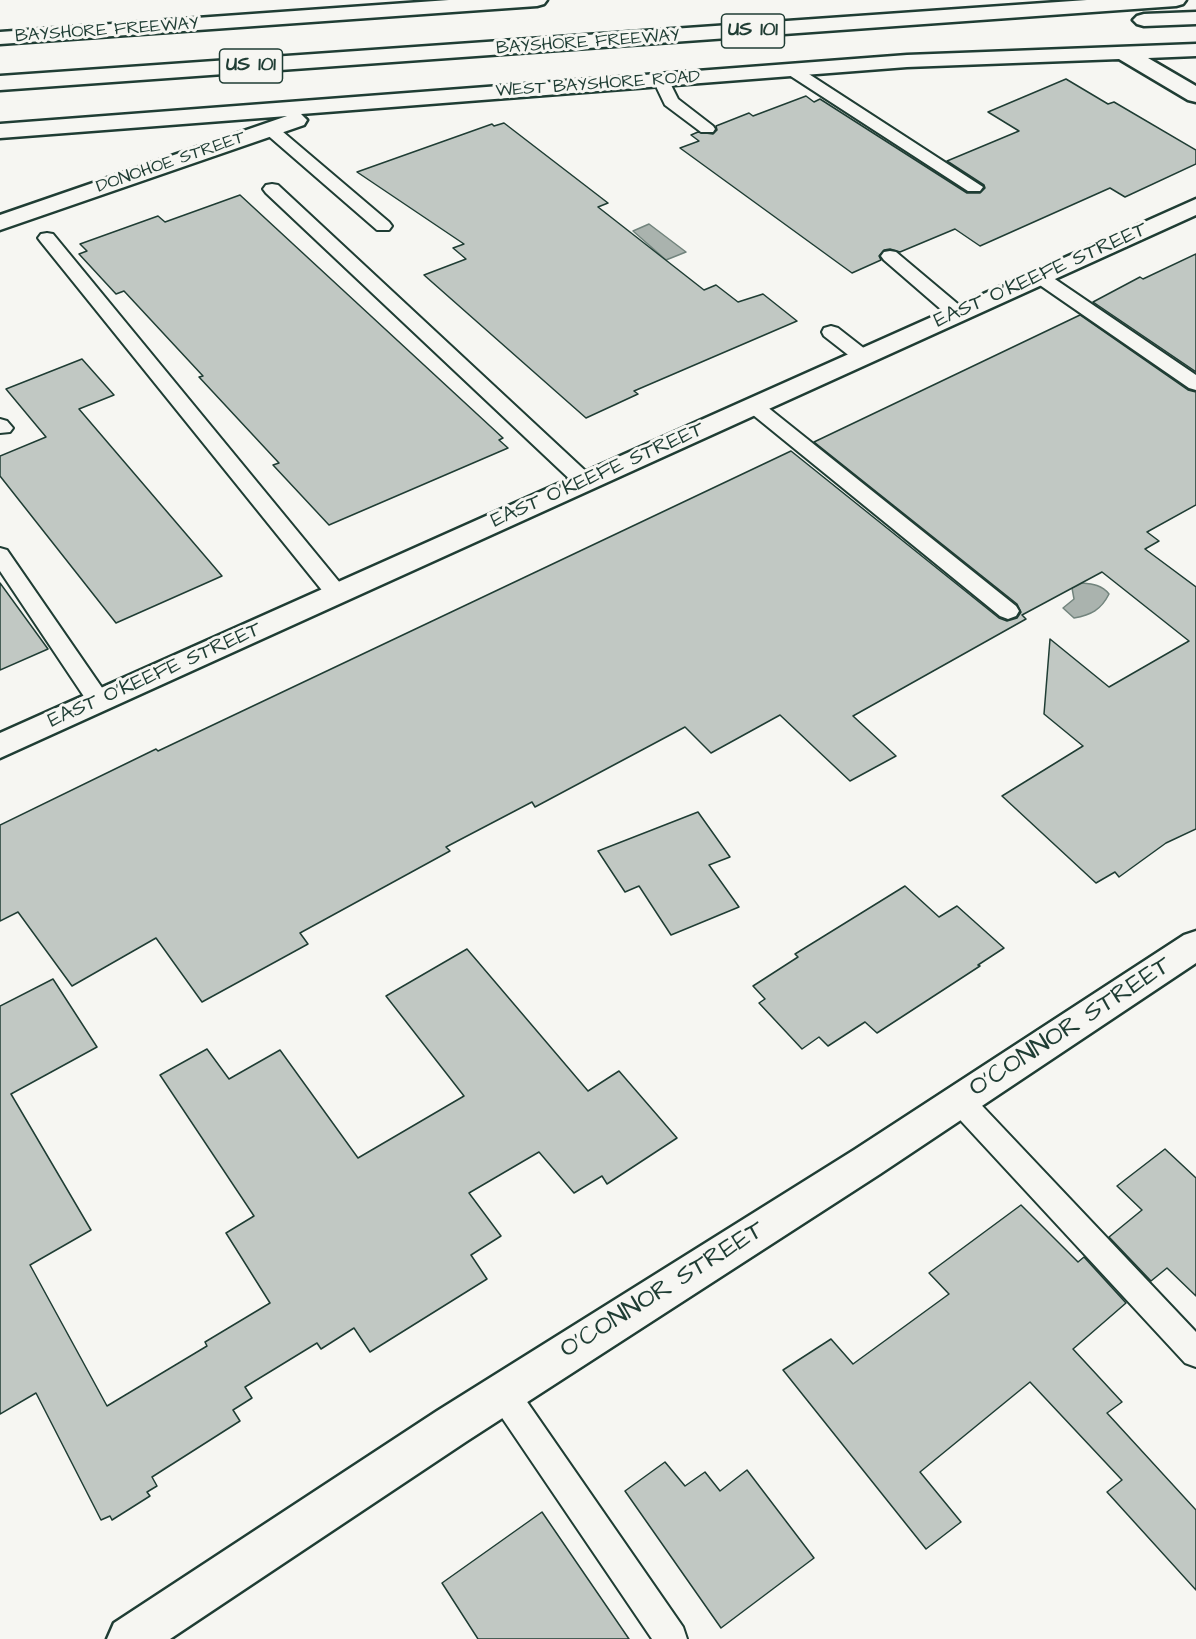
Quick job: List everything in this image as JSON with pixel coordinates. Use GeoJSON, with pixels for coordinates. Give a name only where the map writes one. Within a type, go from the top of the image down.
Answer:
{"type":"FeatureCollection","features":[{"type":"Feature","properties":{"kind":"main road"},"geometry":{"type":"LineString","coordinates":[[0,38],[102,15],[277,0]]}},
{"type":"Feature","properties":{"kind":"main road","name":"BAYSHORE FREEWAY"},"geometry":{"type":"LineString","coordinates":[[0,38],[537,0]]}},
{"type":"Feature","properties":{"kind":"main road","name":"BAYSHORE FREEWAY"},"geometry":{"type":"LineString","coordinates":[[0,84],[1176,0]]}},
{"type":"Feature","properties":{"kind":"main road"},"geometry":{"type":"LineString","coordinates":[[1005,14],[1128,20],[1196,18]]}},
{"type":"Feature","properties":{"kind":"main road","name":"WEST BAYSHORE ROAD"},"geometry":{"type":"LineString","coordinates":[[0,131],[907,61],[1196,50]]}},
{"type":"Feature","properties":{"kind":"main road"},"geometry":{"type":"LineString","coordinates":[[1123,53],[1196,94]]}},
{"type":"Feature","properties":{"kind":"main road","name":"DONOHOE STREET"},"geometry":{"type":"LineString","coordinates":[[0,223],[343,105]]}},
{"type":"Feature","properties":{"kind":"main road","name":"EAST O'KEEFE STREET"},"geometry":{"type":"LineString","coordinates":[[0,746],[1196,206]]}},
{"type":"Feature","properties":{"kind":"main road","name":"O'CONNOR STREET"},"geometry":{"type":"LineString","coordinates":[[130,1639],[503,1394],[960,1101],[1196,945]]}},
{"type":"Feature","properties":{"kind":"lane"},"geometry":{"type":"LineString","coordinates":[[792,70],[974,187]]}},
{"type":"Feature","properties":{"kind":"lane"},"geometry":{"type":"LineString","coordinates":[[662,80],[670,102],[706,129]]}},
{"type":"Feature","properties":{"kind":"lane"},"geometry":{"type":"LineString","coordinates":[[270,129],[383,226]]}},
{"type":"Feature","properties":{"kind":"lane"},"geometry":{"type":"LineString","coordinates":[[272,189],[585,482]]}},
{"type":"Feature","properties":{"kind":"lane"},"geometry":{"type":"LineString","coordinates":[[47,238],[337,594]]}},
{"type":"Feature","properties":{"kind":"lane"},"geometry":{"type":"LineString","coordinates":[[890,256],[958,314]]}},
{"type":"Feature","properties":{"kind":"lane"},"geometry":{"type":"LineString","coordinates":[[1040,277],[1196,384]]}},
{"type":"Feature","properties":{"kind":"lane"},"geometry":{"type":"LineString","coordinates":[[831,332],[863,357]]}},
{"type":"Feature","properties":{"kind":"lane"},"geometry":{"type":"LineString","coordinates":[[754,406],[1008,611]]}},
{"type":"Feature","properties":{"kind":"lane"},"geometry":{"type":"LineString","coordinates":[[0,555],[99,701]]}},
{"type":"Feature","properties":{"kind":"lane"},"geometry":{"type":"LineString","coordinates":[[960,1101],[1196,1353]]}},
{"type":"Feature","properties":{"kind":"lane"},"geometry":{"type":"LineString","coordinates":[[503,1394],[671,1639]]}},
{"type":"Feature","properties":{"kind":"shaded area"},"geometry":{"type":"Polygon","coordinates":[[[649,224],[686,252],[666,260],[633,231],[649,224]]]}},
{"type":"Feature","properties":{"kind":"shaded area"},"geometry":{"type":"Polygon","coordinates":[[[1082,583],[1100,587],[1109,594],[1095,611],[1074,618],[1063,608],[1074,599],[1072,588],[1082,583]]]}},
{"type":"Feature","properties":{"kind":"building"},"geometry":{"type":"Polygon","coordinates":[[[1066,79],[1108,104],[1114,102],[1196,150],[1196,164],[1125,197],[1110,188],[980,246],[955,229],[900,252],[884,250],[879,256],[881,260],[852,273],[680,148],[699,141],[691,135],[698,132],[713,134],[717,130],[716,126],[749,113],[753,116],[806,96],[814,102],[820,99],[967,193],[980,193],[985,188],[984,185],[947,161],[1019,131],[988,112],[1066,79]]]}},
{"type":"Feature","properties":{"kind":"building"},"geometry":{"type":"Polygon","coordinates":[[[504,123],[608,203],[598,207],[704,290],[716,285],[738,302],[763,294],[797,321],[634,391],[638,394],[586,418],[424,275],[466,259],[453,248],[464,244],[357,172],[492,124],[494,126],[504,123]]]}},
{"type":"Feature","properties":{"kind":"building"},"geometry":{"type":"Polygon","coordinates":[[[240,195],[503,438],[499,440],[508,448],[329,525],[273,465],[279,463],[199,377],[203,376],[124,291],[116,294],[79,254],[87,251],[80,244],[158,216],[165,222],[240,195]]]}},
{"type":"Feature","properties":{"kind":"building"},"geometry":{"type":"Polygon","coordinates":[[[1196,254],[1196,372],[1093,302],[1140,277],[1143,279],[1196,254]]]}},
{"type":"Feature","properties":{"kind":"building"},"geometry":{"type":"Polygon","coordinates":[[[1080,315],[1188,390],[1196,392],[1196,505],[1147,532],[1159,541],[1145,549],[1196,587],[1196,829],[1166,843],[1119,877],[1115,872],[1096,883],[1002,796],[1083,746],[1044,714],[1050,639],[1109,687],[1189,641],[1102,572],[1022,615],[1026,619],[853,716],[896,756],[850,781],[780,715],[711,753],[685,727],[535,807],[532,802],[446,847],[450,851],[300,933],[308,944],[202,1002],[156,938],[72,986],[18,912],[0,921],[0,825],[156,749],[158,751],[791,451],[999,618],[1007,621],[1017,618],[1021,612],[1017,604],[814,442],[1080,315]]]}},
{"type":"Feature","properties":{"kind":"building"},"geometry":{"type":"Polygon","coordinates":[[[82,359],[114,395],[79,409],[222,576],[116,623],[0,476],[0,456],[46,437],[6,389],[82,359]]]}},
{"type":"Feature","properties":{"kind":"building"},"geometry":{"type":"Polygon","coordinates":[[[0,583],[48,649],[0,670],[0,583]]]}},
{"type":"Feature","properties":{"kind":"building"},"geometry":{"type":"Polygon","coordinates":[[[698,812],[730,857],[709,865],[739,907],[671,935],[639,886],[625,892],[598,851],[698,812]]]}},
{"type":"Feature","properties":{"kind":"building"},"geometry":{"type":"Polygon","coordinates":[[[905,886],[939,917],[957,906],[1004,948],[877,1033],[865,1022],[828,1046],[819,1037],[802,1049],[759,1003],[765,999],[753,986],[798,957],[795,954],[905,886]]]}},
{"type":"Feature","properties":{"kind":"building"},"geometry":{"type":"Polygon","coordinates":[[[467,949],[588,1091],[619,1071],[677,1138],[607,1184],[602,1176],[574,1193],[539,1152],[469,1193],[501,1236],[471,1255],[487,1279],[370,1352],[354,1328],[321,1349],[317,1343],[245,1387],[252,1398],[233,1410],[240,1421],[152,1477],[157,1486],[147,1492],[150,1496],[112,1520],[110,1516],[101,1520],[36,1393],[0,1414],[0,1006],[53,979],[97,1047],[11,1094],[91,1230],[30,1265],[107,1406],[207,1346],[205,1342],[270,1303],[226,1233],[254,1216],[160,1075],[207,1049],[229,1079],[280,1050],[358,1158],[464,1096],[386,996],[467,949]]]}},
{"type":"Feature","properties":{"kind":"building"},"geometry":{"type":"Polygon","coordinates":[[[1165,1149],[1196,1178],[1196,1296],[1167,1268],[1151,1281],[1109,1237],[1142,1210],[1117,1186],[1165,1149]]]}},
{"type":"Feature","properties":{"kind":"building"},"geometry":{"type":"Polygon","coordinates":[[[1021,1205],[1078,1262],[1084,1257],[1126,1303],[1073,1349],[1122,1402],[1107,1413],[1196,1510],[1196,1590],[1107,1492],[1122,1480],[1030,1382],[920,1472],[961,1522],[926,1549],[783,1370],[831,1339],[853,1364],[949,1294],[929,1273],[1021,1205]]]}},
{"type":"Feature","properties":{"kind":"building"},"geometry":{"type":"Polygon","coordinates":[[[665,1462],[685,1486],[705,1472],[720,1491],[747,1470],[814,1558],[721,1628],[625,1491],[665,1462]]]}},
{"type":"Feature","properties":{"kind":"building"},"geometry":{"type":"Polygon","coordinates":[[[542,1512],[629,1639],[478,1639],[442,1583],[542,1512]]]}}]}
